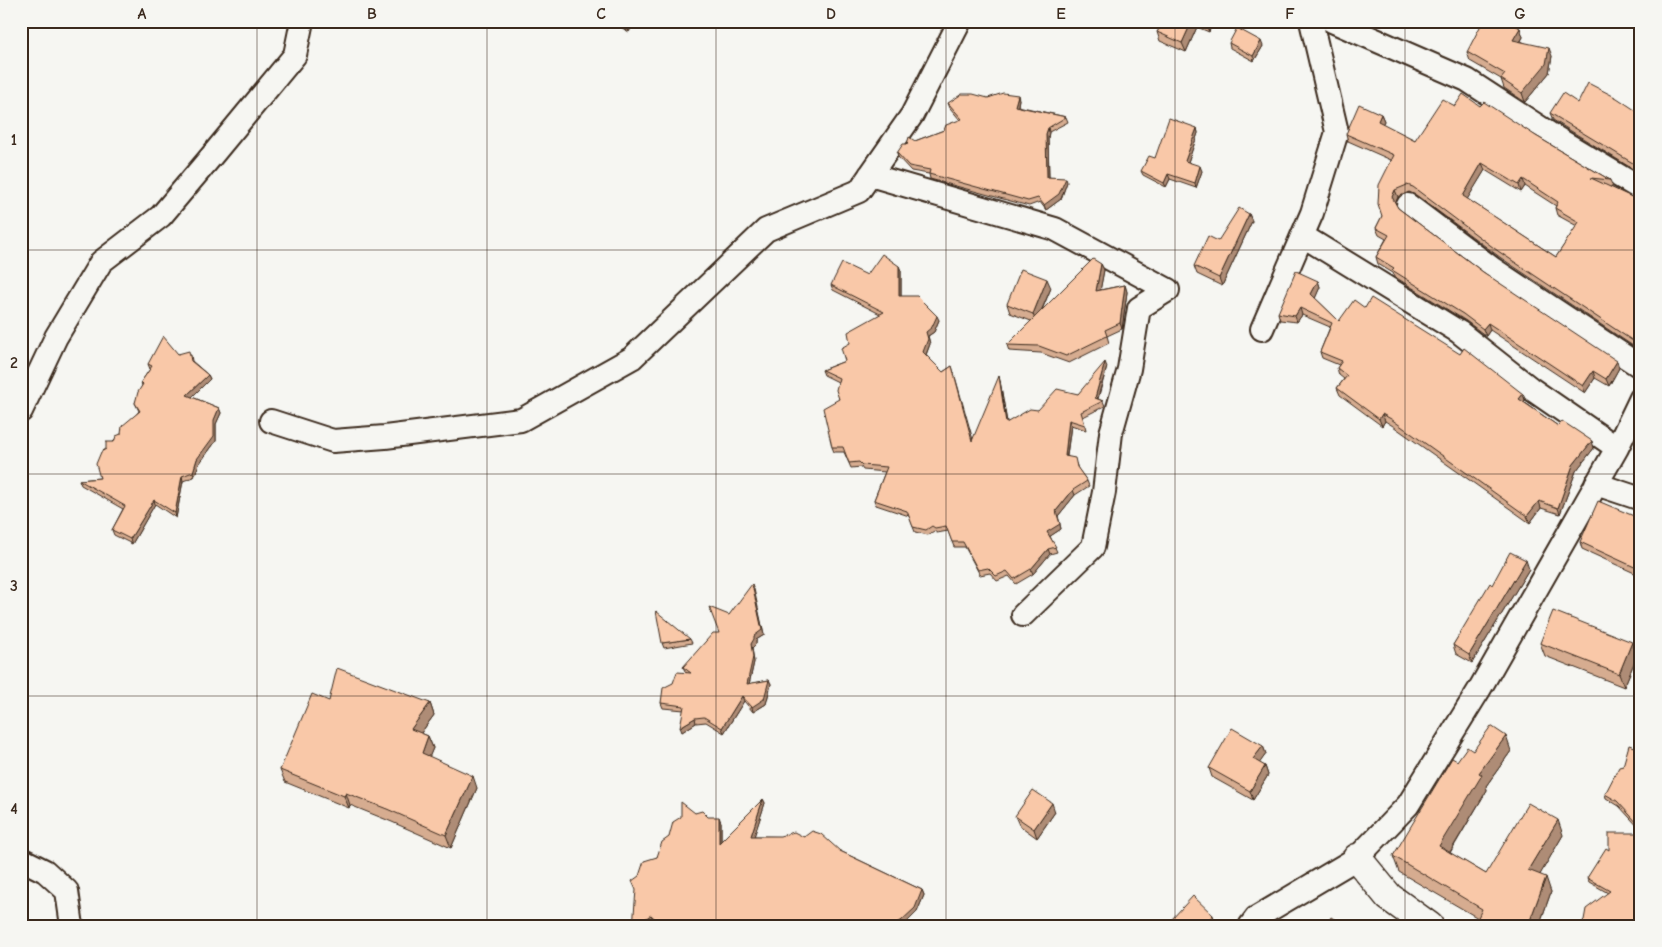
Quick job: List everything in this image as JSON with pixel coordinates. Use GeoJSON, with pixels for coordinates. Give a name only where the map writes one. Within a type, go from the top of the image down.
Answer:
{"type":"FeatureCollection","features":[{"type":"Feature","properties":{"kind":"street"},"geometry":{"type":"LineString","coordinates":[[21,411],[56,337],[101,262],[161,216],[210,158],[295,54],[302,21]]}},
{"type":"Feature","properties":{"kind":"street"},"geometry":{"type":"LineString","coordinates":[[271,421],[333,441],[385,437],[521,420],[632,358],[766,230],[858,191],[912,115],[960,21]]}},
{"type":"Feature","properties":{"kind":"street"},"geometry":{"type":"LineString","coordinates":[[1262,329],[1312,213],[1337,132],[1312,21]]}},
{"type":"Feature","properties":{"kind":"street"},"geometry":{"type":"LineString","coordinates":[[1332,21],[1467,80],[1553,136],[1641,189]]}},
{"type":"Feature","properties":{"kind":"street"},"geometry":{"type":"LineString","coordinates":[[870,175],[1055,229],[1168,290],[1139,308],[1129,370],[1111,433],[1104,492],[1093,546],[1023,616]]}},
{"type":"Feature","properties":{"kind":"street"},"geometry":{"type":"LineString","coordinates":[[1408,205],[1493,269],[1641,367]]}},
{"type":"Feature","properties":{"kind":"street"},"geometry":{"type":"LineString","coordinates":[[1303,236],[1459,332],[1530,388],[1617,448]]}},
{"type":"Feature","properties":{"kind":"street"},"geometry":{"type":"LineString","coordinates":[[1250,926],[1256,918],[1357,858],[1408,805],[1479,690],[1617,448],[1641,398]]}},
{"type":"Feature","properties":{"kind":"street"},"geometry":{"type":"LineString","coordinates":[[1596,484],[1641,499]]}},
{"type":"Feature","properties":{"kind":"street"},"geometry":{"type":"LineString","coordinates":[[1357,858],[1389,897],[1429,926]]}},
{"type":"Feature","properties":{"kind":"street"},"geometry":{"type":"LineString","coordinates":[[21,859],[45,871],[67,891],[72,926]]}},
{"type":"Feature","properties":{"kind":"building"},"geometry":{"type":"Polygon","coordinates":[[[1165,21],[1192,21],[1182,43],[1157,32],[1165,21]]]}},
{"type":"Feature","properties":{"kind":"building"},"geometry":{"type":"Polygon","coordinates":[[[1483,21],[1511,21],[1520,28],[1513,40],[1549,48],[1546,64],[1522,93],[1501,79],[1505,74],[1467,52],[1483,21]]]}},
{"type":"Feature","properties":{"kind":"building"},"geometry":{"type":"Polygon","coordinates":[[[1237,28],[1261,41],[1253,56],[1229,43],[1237,28]]]}},
{"type":"Feature","properties":{"kind":"building"},"geometry":{"type":"Polygon","coordinates":[[[1588,83],[1617,98],[1641,114],[1641,168],[1550,113],[1563,93],[1578,103],[1588,83]]]}},
{"type":"Feature","properties":{"kind":"building"},"geometry":{"type":"Polygon","coordinates":[[[1003,93],[1018,95],[1015,106],[1066,117],[1048,128],[1046,134],[1047,177],[1066,178],[1059,194],[1044,205],[1038,198],[1028,201],[929,174],[930,170],[909,166],[897,153],[903,144],[907,144],[909,137],[915,141],[944,130],[946,125],[962,119],[948,103],[962,94],[973,94],[988,98],[1003,93]]]}},
{"type":"Feature","properties":{"kind":"building"},"geometry":{"type":"Polygon","coordinates":[[[1463,94],[1480,106],[1484,102],[1536,136],[1610,180],[1591,178],[1638,200],[1635,204],[1641,208],[1641,247],[1635,259],[1641,263],[1641,308],[1638,312],[1641,313],[1641,335],[1636,343],[1498,251],[1413,187],[1407,185],[1395,190],[1392,197],[1398,208],[1483,272],[1617,361],[1606,379],[1593,371],[1583,386],[1488,323],[1483,329],[1463,314],[1392,270],[1394,268],[1376,257],[1389,235],[1376,228],[1382,216],[1378,204],[1379,185],[1394,155],[1346,134],[1359,104],[1381,114],[1378,121],[1415,140],[1442,99],[1455,106],[1463,94]],[[1482,163],[1463,196],[1556,257],[1579,222],[1555,208],[1558,202],[1523,179],[1519,185],[1482,163]]]}},
{"type":"Feature","properties":{"kind":"building"},"geometry":{"type":"Polygon","coordinates":[[[1169,118],[1197,128],[1185,161],[1200,166],[1195,183],[1168,174],[1164,183],[1141,171],[1149,156],[1155,158],[1169,118]]]}},
{"type":"Feature","properties":{"kind":"building"},"geometry":{"type":"Polygon","coordinates":[[[1239,208],[1249,214],[1219,278],[1194,266],[1208,236],[1218,241],[1239,208]]]}},
{"type":"Feature","properties":{"kind":"building"},"geometry":{"type":"Polygon","coordinates":[[[882,254],[899,266],[899,296],[917,296],[937,316],[932,327],[926,332],[928,339],[923,352],[943,372],[952,366],[972,441],[999,376],[1006,423],[1030,409],[1038,410],[1057,389],[1078,394],[1105,362],[1095,398],[1103,401],[1081,412],[1085,425],[1069,420],[1065,456],[1075,458],[1077,467],[1087,481],[1073,490],[1056,511],[1060,524],[1047,532],[1056,547],[1048,549],[1031,569],[1014,579],[1007,571],[996,576],[988,568],[978,570],[963,542],[952,542],[946,526],[935,528],[932,526],[926,530],[913,527],[907,511],[874,500],[887,467],[862,465],[859,462],[849,463],[843,447],[832,447],[823,408],[839,399],[836,390],[839,378],[822,370],[845,361],[841,348],[850,343],[848,332],[884,312],[831,285],[842,263],[867,275],[882,254]]]}},
{"type":"Feature","properties":{"kind":"building"},"geometry":{"type":"Polygon","coordinates":[[[1093,259],[1101,264],[1096,291],[1125,285],[1120,323],[1105,330],[1107,336],[1066,356],[1039,346],[1007,345],[1093,259]]]}},
{"type":"Feature","properties":{"kind":"building"},"geometry":{"type":"Polygon","coordinates":[[[1021,269],[1047,279],[1033,314],[1007,304],[1021,269]]]}},
{"type":"Feature","properties":{"kind":"building"},"geometry":{"type":"Polygon","coordinates":[[[1296,271],[1318,281],[1311,294],[1339,321],[1354,300],[1365,308],[1371,298],[1460,354],[1464,348],[1523,394],[1519,399],[1558,426],[1562,421],[1592,441],[1573,465],[1558,508],[1539,501],[1527,516],[1391,419],[1382,414],[1379,419],[1337,388],[1347,376],[1337,368],[1342,361],[1320,352],[1332,323],[1300,308],[1295,316],[1278,313],[1296,271]]]}},
{"type":"Feature","properties":{"kind":"building"},"geometry":{"type":"Polygon","coordinates":[[[163,336],[178,354],[189,351],[191,361],[208,375],[187,395],[219,408],[214,420],[214,436],[197,459],[193,472],[182,476],[175,513],[154,500],[130,539],[112,530],[125,506],[79,480],[100,478],[96,464],[101,452],[106,449],[106,442],[114,442],[116,436],[121,434],[122,426],[140,411],[135,403],[138,392],[143,384],[141,382],[152,366],[148,364],[163,336]]]}},
{"type":"Feature","properties":{"kind":"building"},"geometry":{"type":"Polygon","coordinates":[[[1598,501],[1641,519],[1641,570],[1580,542],[1598,501]]]}},
{"type":"Feature","properties":{"kind":"building"},"geometry":{"type":"Polygon","coordinates":[[[1510,552],[1526,560],[1469,655],[1453,645],[1490,583],[1492,585],[1510,552]]]}},
{"type":"Feature","properties":{"kind":"building"},"geometry":{"type":"Polygon","coordinates":[[[752,584],[762,630],[754,636],[751,644],[753,657],[747,684],[769,680],[764,699],[752,707],[742,696],[722,728],[704,717],[695,718],[680,727],[684,706],[661,703],[663,688],[673,683],[677,672],[691,673],[683,667],[713,633],[719,633],[709,607],[729,615],[752,584]]]}},
{"type":"Feature","properties":{"kind":"building"},"geometry":{"type":"Polygon","coordinates":[[[656,611],[690,639],[662,643],[656,611]]]}},
{"type":"Feature","properties":{"kind":"building"},"geometry":{"type":"Polygon","coordinates":[[[1553,611],[1632,642],[1619,674],[1540,643],[1553,611]]]}},
{"type":"Feature","properties":{"kind":"building"},"geometry":{"type":"Polygon","coordinates":[[[337,668],[430,703],[411,729],[428,736],[422,753],[473,776],[446,835],[387,809],[346,793],[344,796],[280,770],[312,694],[329,701],[337,668]]]}},
{"type":"Feature","properties":{"kind":"building"},"geometry":{"type":"Polygon","coordinates":[[[1491,726],[1506,736],[1479,773],[1482,775],[1439,846],[1486,874],[1528,803],[1558,820],[1528,870],[1546,877],[1528,926],[1479,926],[1475,924],[1482,909],[1393,856],[1452,758],[1457,761],[1467,747],[1473,751],[1491,726]]]}},
{"type":"Feature","properties":{"kind":"building"},"geometry":{"type":"Polygon","coordinates":[[[1232,728],[1263,746],[1253,759],[1265,766],[1250,791],[1209,768],[1232,728]]]}},
{"type":"Feature","properties":{"kind":"building"},"geometry":{"type":"Polygon","coordinates":[[[1629,745],[1641,749],[1641,827],[1617,801],[1605,794],[1619,767],[1623,766],[1629,745]]]}},
{"type":"Feature","properties":{"kind":"building"},"geometry":{"type":"Polygon","coordinates":[[[1033,790],[1052,803],[1034,829],[1015,816],[1033,790]]]}},
{"type":"Feature","properties":{"kind":"building"},"geometry":{"type":"Polygon","coordinates":[[[763,799],[751,836],[780,836],[794,832],[804,837],[812,831],[821,834],[840,851],[922,890],[915,908],[901,921],[891,926],[663,926],[651,915],[633,926],[636,890],[632,881],[639,876],[644,861],[657,857],[662,842],[669,837],[673,822],[681,817],[681,802],[695,813],[702,811],[708,817],[719,817],[719,843],[763,799]]]}},
{"type":"Feature","properties":{"kind":"building"},"geometry":{"type":"Polygon","coordinates":[[[1609,833],[1641,833],[1641,926],[1579,925],[1584,920],[1586,909],[1610,891],[1587,878],[1606,848],[1609,850],[1609,833]]]}},
{"type":"Feature","properties":{"kind":"building"},"geometry":{"type":"Polygon","coordinates":[[[1193,896],[1213,915],[1202,926],[1179,926],[1172,919],[1193,896]]]}},
{"type":"Feature","properties":{"kind":"building"},"geometry":{"type":"Polygon","coordinates":[[[1331,917],[1345,926],[1325,926],[1331,917]]]}}]}
